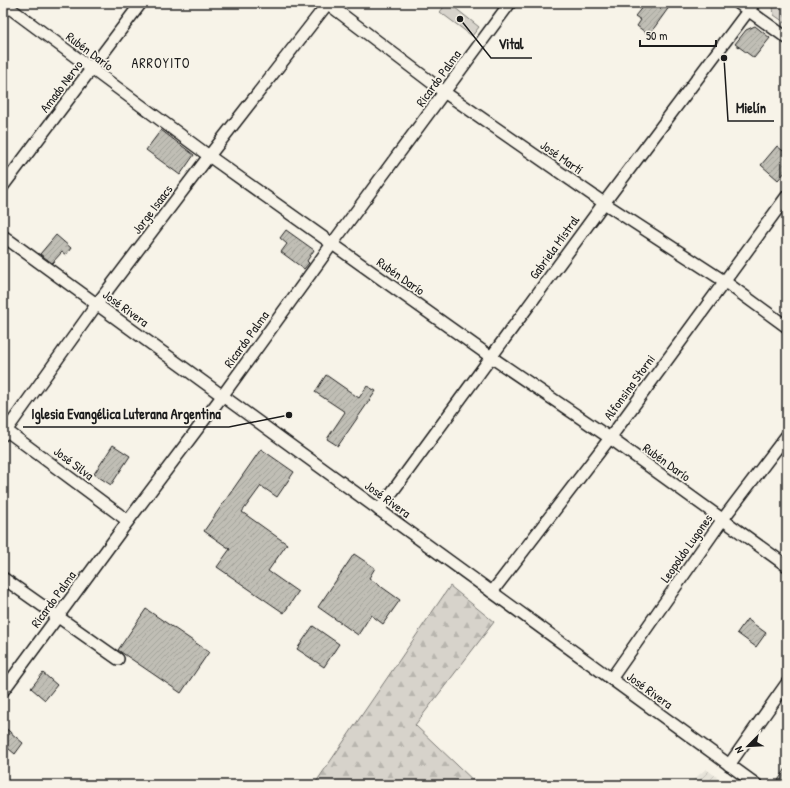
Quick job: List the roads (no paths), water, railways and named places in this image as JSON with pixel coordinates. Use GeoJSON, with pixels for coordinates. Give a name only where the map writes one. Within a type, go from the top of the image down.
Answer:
{"type":"FeatureCollection","features":[{"type":"Feature","properties":{"kind":"street","name":"Rubén Darío"},"geometry":{"type":"LineString","coordinates":[[3,3],[209,156],[491,357],[610,438],[787,566]]}},
{"type":"Feature","properties":{"kind":"street","name":"Amado Nervo"},"geometry":{"type":"LineString","coordinates":[[3,186],[141,3]]}},
{"type":"Feature","properties":{"kind":"street","name":"José Martí"},"geometry":{"type":"LineString","coordinates":[[327,3],[444,92],[604,203],[724,281],[787,327]]}},
{"type":"Feature","properties":{"kind":"street","name":"Jorge Isaacs"},"geometry":{"type":"LineString","coordinates":[[4,431],[97,304],[327,3]]}},
{"type":"Feature","properties":{"kind":"street","name":"Ricardo Palma"},"geometry":{"type":"LineString","coordinates":[[3,691],[223,395],[332,244],[510,3]]}},
{"type":"Feature","properties":{"kind":"street"},"geometry":{"type":"LineString","coordinates":[[738,3],[752,7],[787,38]]}},
{"type":"Feature","properties":{"kind":"street","name":"Gabriela Mistral"},"geometry":{"type":"LineString","coordinates":[[379,510],[604,203],[752,7]]}},
{"type":"Feature","properties":{"kind":"street","name":"Alfonsina Storni"},"geometry":{"type":"LineString","coordinates":[[492,592],[610,438],[787,196]]}},
{"type":"Feature","properties":{"kind":"street","name":"José Rivera"},"geometry":{"type":"LineString","coordinates":[[3,236],[757,785]]}},
{"type":"Feature","properties":{"kind":"street","name":"José Silva"},"geometry":{"type":"LineString","coordinates":[[4,431],[128,521]]}},
{"type":"Feature","properties":{"kind":"street","name":"Leopoldo Lugones"},"geometry":{"type":"LineString","coordinates":[[611,679],[723,519],[787,435]]}},
{"type":"Feature","properties":{"kind":"street"},"geometry":{"type":"LineString","coordinates":[[3,578],[118,659]]}},
{"type":"Feature","properties":{"kind":"street"},"geometry":{"type":"LineString","coordinates":[[729,765],[787,683]]}},
{"type":"Feature","properties":{"kind":"place","name":"Vital"},"geometry":{"type":"Point","coordinates":[460,19]}},
{"type":"Feature","properties":{"kind":"place","name":"Mielín"},"geometry":{"type":"Point","coordinates":[724,58]}},
{"type":"Feature","properties":{"kind":"place","name":"Iglesia Evangélica Luterana Argentina"},"geometry":{"type":"Point","coordinates":[289,415]}},
{"type":"Feature","properties":{"kind":"district","name":"ARROYITO"},"geometry":{"type":"Point","coordinates":[161,63]}}]}
